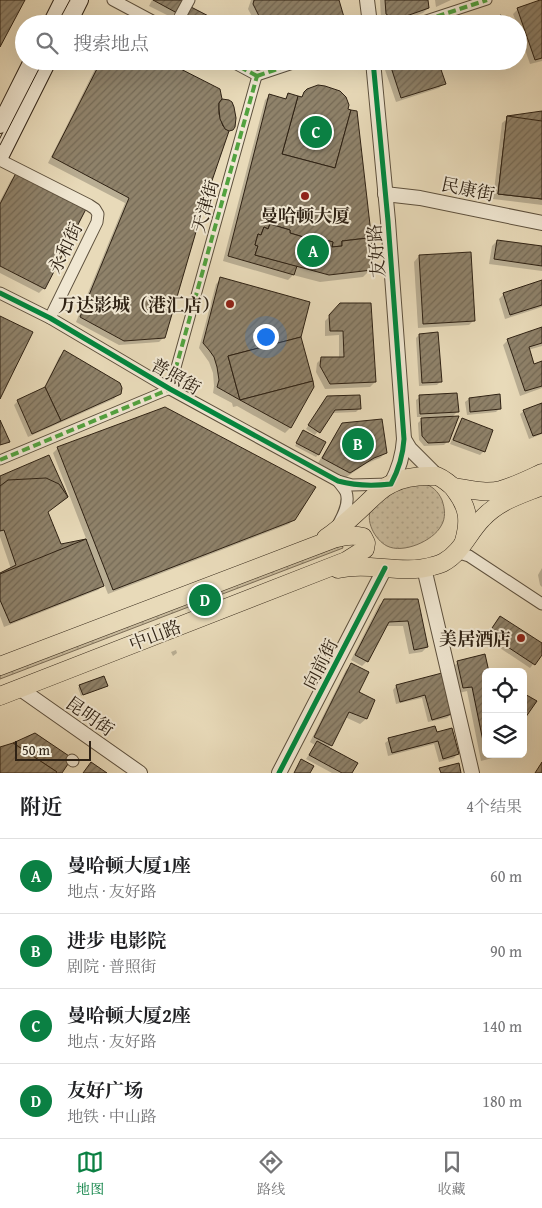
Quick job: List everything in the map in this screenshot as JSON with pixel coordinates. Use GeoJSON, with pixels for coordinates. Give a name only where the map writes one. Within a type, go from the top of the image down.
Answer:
{"type":"FeatureCollection","features":[{"type":"Feature","properties":{"kind":"main road"},"geometry":{"type":"LineString","coordinates":[[56,15],[63,0]]}},
{"type":"Feature","properties":{"kind":"main road"},"geometry":{"type":"LineString","coordinates":[[72,15],[80,0]]}},
{"type":"Feature","properties":{"kind":"main road"},"geometry":{"type":"LineString","coordinates":[[0,125],[28,70]]}},
{"type":"Feature","properties":{"kind":"main road"},"geometry":{"type":"LineString","coordinates":[[0,158],[44,70]]}},
{"type":"Feature","properties":{"kind":"main road"},"geometry":{"type":"LineString","coordinates":[[311,575],[350,566],[402,569],[424,568],[444,562],[460,547],[481,519],[503,495],[542,473]]}},
{"type":"Feature","properties":{"kind":"main road"},"geometry":{"type":"LineString","coordinates":[[308,549],[328,537],[374,496],[391,484],[421,476],[437,476],[453,487],[465,506],[467,528],[460,547]]}},
{"type":"Feature","properties":{"kind":"main road"},"geometry":{"type":"LineString","coordinates":[[453,487],[503,495],[542,486]]}},
{"type":"Feature","properties":{"kind":"main road"},"geometry":{"type":"LineString","coordinates":[[308,549],[348,535],[363,537],[366,543],[365,548],[357,555],[311,575]]}},
{"type":"Feature","properties":{"kind":"main road","name":"中山路"},"geometry":{"type":"LineString","coordinates":[[0,666],[308,549]]}},
{"type":"Feature","properties":{"kind":"main road","name":"中山路"},"geometry":{"type":"LineString","coordinates":[[0,696],[311,575]]}},
{"type":"Feature","properties":{"kind":"street"},"geometry":{"type":"LineString","coordinates":[[113,0],[141,15]]}},
{"type":"Feature","properties":{"kind":"street"},"geometry":{"type":"LineString","coordinates":[[181,15],[189,0]]}},
{"type":"Feature","properties":{"kind":"street"},"geometry":{"type":"LineString","coordinates":[[367,0],[369,15]]}},
{"type":"Feature","properties":{"kind":"street"},"geometry":{"type":"LineString","coordinates":[[441,15],[487,0]]}},
{"type":"Feature","properties":{"kind":"street"},"geometry":{"type":"LineString","coordinates":[[246,70],[257,76],[275,70]]}},
{"type":"Feature","properties":{"kind":"street","name":"友好路"},"geometry":{"type":"LineString","coordinates":[[374,70],[404,440],[402,457],[391,484]]}},
{"type":"Feature","properties":{"kind":"street","name":"天津街"},"geometry":{"type":"LineString","coordinates":[[170,389],[257,76]]}},
{"type":"Feature","properties":{"kind":"street","name":"永和街"},"geometry":{"type":"LineString","coordinates":[[0,158],[95,208],[98,214],[97,222],[50,318]]}},
{"type":"Feature","properties":{"kind":"street","name":"民康街"},"geometry":{"type":"LineString","coordinates":[[385,194],[420,198],[542,223]]}},
{"type":"Feature","properties":{"kind":"street","name":"普照街"},"geometry":{"type":"LineString","coordinates":[[0,293],[50,318],[170,389],[338,482]]}},
{"type":"Feature","properties":{"kind":"street"},"geometry":{"type":"LineString","coordinates":[[0,460],[170,389]]}},
{"type":"Feature","properties":{"kind":"street"},"geometry":{"type":"LineString","coordinates":[[404,440],[410,449],[437,476]]}},
{"type":"Feature","properties":{"kind":"street"},"geometry":{"type":"LineString","coordinates":[[338,482],[352,485],[391,484]]}},
{"type":"Feature","properties":{"kind":"street"},"geometry":{"type":"LineString","coordinates":[[328,537],[338,525],[347,502],[346,491],[338,482]]}},
{"type":"Feature","properties":{"kind":"street"},"geometry":{"type":"LineString","coordinates":[[460,547],[469,556],[542,604]]}},
{"type":"Feature","properties":{"kind":"street","name":"向前街"},"geometry":{"type":"LineString","coordinates":[[279,773],[384,568]]}},
{"type":"Feature","properties":{"kind":"street"},"geometry":{"type":"LineString","coordinates":[[424,568],[472,773]]}},
{"type":"Feature","properties":{"kind":"street","name":"昆明街"},"geometry":{"type":"LineString","coordinates":[[20,688],[140,773]]}},
{"type":"Feature","properties":{"kind":"shaded area"},"geometry":{"type":"Polygon","coordinates":[[[423,483],[434,489],[442,500],[444,520],[441,526],[431,537],[417,545],[401,548],[387,546],[378,539],[372,529],[369,518],[372,507],[388,492],[423,483]]]}},
{"type":"Feature","properties":{"kind":"shaded area"},"geometry":{"type":"Polygon","coordinates":[[[342,545],[343,548],[0,679],[0,674],[342,545]]]}},
{"type":"Feature","properties":{"kind":"building"},"geometry":{"type":"Polygon","coordinates":[[[0,0],[25,0],[17,15],[15,15],[15,19],[0,47],[0,0]]]}},
{"type":"Feature","properties":{"kind":"building"},"geometry":{"type":"Polygon","coordinates":[[[153,0],[184,0],[177,13],[153,0]]]}},
{"type":"Feature","properties":{"kind":"building"},"geometry":{"type":"Polygon","coordinates":[[[254,0],[339,0],[343,15],[258,15],[253,4],[254,0]]]}},
{"type":"Feature","properties":{"kind":"building"},"geometry":{"type":"Polygon","coordinates":[[[385,0],[428,0],[429,8],[409,15],[386,14],[385,0]]]}},
{"type":"Feature","properties":{"kind":"building"},"geometry":{"type":"Polygon","coordinates":[[[542,0],[542,58],[535,60],[527,37],[527,15],[519,15],[517,8],[542,0]]]}},
{"type":"Feature","properties":{"kind":"building"},"geometry":{"type":"Polygon","coordinates":[[[191,7],[207,15],[187,15],[191,7]]]}},
{"type":"Feature","properties":{"kind":"building"},"geometry":{"type":"Polygon","coordinates":[[[96,70],[183,70],[220,89],[222,99],[219,103],[219,114],[223,126],[229,131],[205,201],[165,338],[124,341],[80,317],[129,198],[52,157],[96,70]]]}},
{"type":"Feature","properties":{"kind":"building"},"geometry":{"type":"Polygon","coordinates":[[[392,70],[441,70],[446,84],[401,98],[392,70]]]}},
{"type":"Feature","properties":{"kind":"building"},"geometry":{"type":"Polygon","coordinates":[[[318,85],[340,91],[346,97],[349,105],[348,109],[351,110],[335,168],[282,154],[298,96],[302,97],[307,89],[318,85]]]}},
{"type":"Feature","properties":{"kind":"building","name":"曼哈顿大厦"},"geometry":{"type":"Polygon","coordinates":[[[288,93],[298,96],[282,154],[335,168],[351,110],[357,111],[374,260],[371,260],[368,238],[342,241],[342,246],[332,247],[333,242],[311,236],[310,239],[270,224],[268,229],[264,227],[261,235],[258,234],[255,245],[258,246],[255,255],[297,266],[294,275],[228,256],[269,94],[286,99],[288,93]]]}},
{"type":"Feature","properties":{"kind":"building"},"geometry":{"type":"Polygon","coordinates":[[[222,99],[232,102],[234,107],[236,118],[233,130],[225,129],[220,119],[219,103],[222,99]]]}},
{"type":"Feature","properties":{"kind":"building"},"geometry":{"type":"Polygon","coordinates":[[[542,111],[542,199],[498,194],[507,116],[542,111]]]}},
{"type":"Feature","properties":{"kind":"building"},"geometry":{"type":"Polygon","coordinates":[[[507,116],[542,121],[542,199],[498,194],[507,116]]]}},
{"type":"Feature","properties":{"kind":"building"},"geometry":{"type":"Polygon","coordinates":[[[16,173],[86,209],[45,289],[0,266],[0,204],[16,173]]]}},
{"type":"Feature","properties":{"kind":"building"},"geometry":{"type":"Polygon","coordinates":[[[270,224],[310,239],[311,236],[333,242],[332,247],[342,246],[342,241],[368,238],[372,270],[329,275],[255,255],[258,246],[255,245],[258,234],[261,235],[264,227],[268,229],[270,224]]]}},
{"type":"Feature","properties":{"kind":"building"},"geometry":{"type":"Polygon","coordinates":[[[497,240],[542,246],[542,266],[494,259],[497,240]]]}},
{"type":"Feature","properties":{"kind":"building"},"geometry":{"type":"Polygon","coordinates":[[[471,252],[475,321],[423,324],[419,255],[471,252]]]}},
{"type":"Feature","properties":{"kind":"building"},"geometry":{"type":"Polygon","coordinates":[[[220,277],[310,302],[301,337],[228,356],[240,400],[217,387],[219,380],[214,357],[203,343],[220,277]]]}},
{"type":"Feature","properties":{"kind":"building"},"geometry":{"type":"Polygon","coordinates":[[[542,280],[542,305],[510,315],[503,293],[542,280]]]}},
{"type":"Feature","properties":{"kind":"building"},"geometry":{"type":"Polygon","coordinates":[[[340,303],[371,303],[376,382],[330,384],[320,366],[321,357],[344,357],[343,331],[330,331],[329,315],[340,303]]]}},
{"type":"Feature","properties":{"kind":"building"},"geometry":{"type":"Polygon","coordinates":[[[0,316],[33,332],[0,399],[0,316]]]}},
{"type":"Feature","properties":{"kind":"building"},"geometry":{"type":"Polygon","coordinates":[[[542,327],[542,343],[529,347],[534,364],[542,361],[542,386],[525,391],[507,339],[542,327]]]}},
{"type":"Feature","properties":{"kind":"building"},"geometry":{"type":"Polygon","coordinates":[[[438,332],[442,382],[422,383],[419,334],[438,332]]]}},
{"type":"Feature","properties":{"kind":"building"},"geometry":{"type":"Polygon","coordinates":[[[301,337],[313,381],[240,400],[228,356],[301,337]]]}},
{"type":"Feature","properties":{"kind":"building"},"geometry":{"type":"Polygon","coordinates":[[[64,350],[120,383],[122,388],[121,394],[61,421],[45,387],[64,350]]]}},
{"type":"Feature","properties":{"kind":"building"},"geometry":{"type":"Polygon","coordinates":[[[313,381],[314,387],[291,428],[240,400],[313,381]]]}},
{"type":"Feature","properties":{"kind":"building"},"geometry":{"type":"Polygon","coordinates":[[[45,387],[61,421],[32,434],[17,400],[45,387]]]}},
{"type":"Feature","properties":{"kind":"building"},"geometry":{"type":"Polygon","coordinates":[[[457,393],[459,412],[420,414],[419,395],[457,393]]]}},
{"type":"Feature","properties":{"kind":"building"},"geometry":{"type":"Polygon","coordinates":[[[500,394],[501,409],[470,412],[469,398],[500,394]]]}},
{"type":"Feature","properties":{"kind":"building"},"geometry":{"type":"Polygon","coordinates":[[[360,395],[361,409],[335,410],[320,433],[308,425],[327,396],[360,395]]]}},
{"type":"Feature","properties":{"kind":"building"},"geometry":{"type":"Polygon","coordinates":[[[542,403],[542,433],[533,436],[523,410],[542,403]]]}},
{"type":"Feature","properties":{"kind":"building"},"geometry":{"type":"Polygon","coordinates":[[[165,407],[316,487],[295,520],[113,590],[57,447],[165,407]]]}},
{"type":"Feature","properties":{"kind":"building"},"geometry":{"type":"Polygon","coordinates":[[[459,416],[449,442],[428,443],[422,436],[421,418],[459,416]]]}},
{"type":"Feature","properties":{"kind":"building"},"geometry":{"type":"Polygon","coordinates":[[[462,418],[493,430],[485,452],[453,440],[462,418]]]}},
{"type":"Feature","properties":{"kind":"building"},"geometry":{"type":"Polygon","coordinates":[[[382,419],[387,453],[374,458],[350,473],[322,458],[342,423],[382,419]]]}},
{"type":"Feature","properties":{"kind":"building"},"geometry":{"type":"Polygon","coordinates":[[[0,420],[10,442],[0,445],[0,420]]]}},
{"type":"Feature","properties":{"kind":"building"},"geometry":{"type":"Polygon","coordinates":[[[303,430],[326,442],[319,455],[296,443],[303,430]]]}},
{"type":"Feature","properties":{"kind":"building"},"geometry":{"type":"Polygon","coordinates":[[[49,455],[68,497],[0,527],[0,476],[49,455]]]}},
{"type":"Feature","properties":{"kind":"building"},"geometry":{"type":"Polygon","coordinates":[[[46,478],[59,484],[68,497],[48,512],[61,544],[86,539],[86,551],[82,565],[73,577],[58,590],[42,596],[24,598],[7,593],[0,586],[0,573],[16,565],[4,530],[0,531],[0,486],[8,480],[46,478]]]}},
{"type":"Feature","properties":{"kind":"building"},"geometry":{"type":"Polygon","coordinates":[[[86,539],[104,586],[10,623],[0,600],[0,574],[86,539]]]}},
{"type":"Feature","properties":{"kind":"building"},"geometry":{"type":"Polygon","coordinates":[[[384,599],[418,599],[428,647],[414,650],[408,621],[389,622],[368,662],[355,655],[384,599]]]}},
{"type":"Feature","properties":{"kind":"building"},"geometry":{"type":"Polygon","coordinates":[[[500,616],[542,643],[542,655],[535,665],[488,634],[500,616]]]}},
{"type":"Feature","properties":{"kind":"building"},"geometry":{"type":"Polygon","coordinates":[[[485,654],[488,668],[482,668],[482,736],[472,687],[463,688],[457,661],[485,654]]]}},
{"type":"Feature","properties":{"kind":"building"},"geometry":{"type":"Polygon","coordinates":[[[351,663],[369,672],[359,692],[375,700],[367,719],[349,712],[332,746],[314,737],[351,663]]]}},
{"type":"Feature","properties":{"kind":"building"},"geometry":{"type":"Polygon","coordinates":[[[442,673],[452,714],[432,720],[425,695],[400,702],[396,685],[442,673]]]}},
{"type":"Feature","properties":{"kind":"building"},"geometry":{"type":"Polygon","coordinates":[[[104,676],[108,686],[83,695],[79,685],[104,676]]]}},
{"type":"Feature","properties":{"kind":"building"},"geometry":{"type":"Polygon","coordinates":[[[527,695],[537,701],[527,715],[527,695]]]}},
{"type":"Feature","properties":{"kind":"building"},"geometry":{"type":"Polygon","coordinates":[[[435,726],[437,732],[452,728],[459,754],[443,759],[438,741],[392,753],[388,738],[435,726]]]}},
{"type":"Feature","properties":{"kind":"building"},"geometry":{"type":"Polygon","coordinates":[[[35,733],[72,758],[62,773],[56,773],[13,743],[35,733]]]}},
{"type":"Feature","properties":{"kind":"building"},"geometry":{"type":"Polygon","coordinates":[[[317,741],[358,763],[352,773],[342,773],[309,755],[317,741]]]}},
{"type":"Feature","properties":{"kind":"building"},"geometry":{"type":"Polygon","coordinates":[[[13,743],[57,772],[0,773],[0,747],[13,743]]]}},
{"type":"Feature","properties":{"kind":"building"},"geometry":{"type":"Polygon","coordinates":[[[301,759],[314,766],[310,773],[294,773],[301,759]]]}},
{"type":"Feature","properties":{"kind":"building"},"geometry":{"type":"Polygon","coordinates":[[[91,762],[107,773],[83,773],[91,762]]]}},
{"type":"Feature","properties":{"kind":"building"},"geometry":{"type":"Polygon","coordinates":[[[542,762],[542,773],[535,773],[542,762]]]}},
{"type":"Feature","properties":{"kind":"building"},"geometry":{"type":"Polygon","coordinates":[[[459,763],[461,773],[441,773],[439,768],[459,763]]]}},
{"type":"Feature","properties":{"kind":"tram line"},"geometry":{"type":"LineString","coordinates":[[62,15],[70,0]]}},
{"type":"Feature","properties":{"kind":"tram line"},"geometry":{"type":"LineString","coordinates":[[0,145],[38,70]]}},
{"type":"Feature","properties":{"kind":"marked path"},"geometry":{"type":"LineString","coordinates":[[441,15],[487,0]]}},
{"type":"Feature","properties":{"kind":"marked path"},"geometry":{"type":"LineString","coordinates":[[246,70],[257,76]]}},
{"type":"Feature","properties":{"kind":"marked path"},"geometry":{"type":"LineString","coordinates":[[257,76],[275,70]]}},
{"type":"Feature","properties":{"kind":"marked path"},"geometry":{"type":"LineString","coordinates":[[0,460],[170,389],[257,76]]}},
{"type":"Feature","properties":{"kind":"cycle path"},"geometry":{"type":"LineString","coordinates":[[0,293],[50,318],[170,389],[338,481],[364,485],[391,484],[400,462],[404,439],[388,221],[374,70]]}},
{"type":"Feature","properties":{"kind":"cycle path"},"geometry":{"type":"LineString","coordinates":[[279,773],[385,568]]}},
{"type":"Feature","properties":{"kind":"place","name":"曼哈顿大厦2座"},"geometry":{"type":"Point","coordinates":[316,132]}},
{"type":"Feature","properties":{"kind":"place","name":"曼哈顿大厦"},"geometry":{"type":"Point","coordinates":[305,196]}},
{"type":"Feature","properties":{"kind":"place","name":"曼哈顿大厦1座"},"geometry":{"type":"Point","coordinates":[313,251]}},
{"type":"Feature","properties":{"kind":"place","name":"万达影城（港汇店）"},"geometry":{"type":"Point","coordinates":[230,304]}},
{"type":"Feature","properties":{"kind":"place","name":"进步 电影院"},"geometry":{"type":"Point","coordinates":[358,444]}},
{"type":"Feature","properties":{"kind":"place","name":"友好广场"},"geometry":{"type":"Point","coordinates":[205,600]}},
{"type":"Feature","properties":{"kind":"place","name":"美居酒店"},"geometry":{"type":"Point","coordinates":[521,638]}}]}
